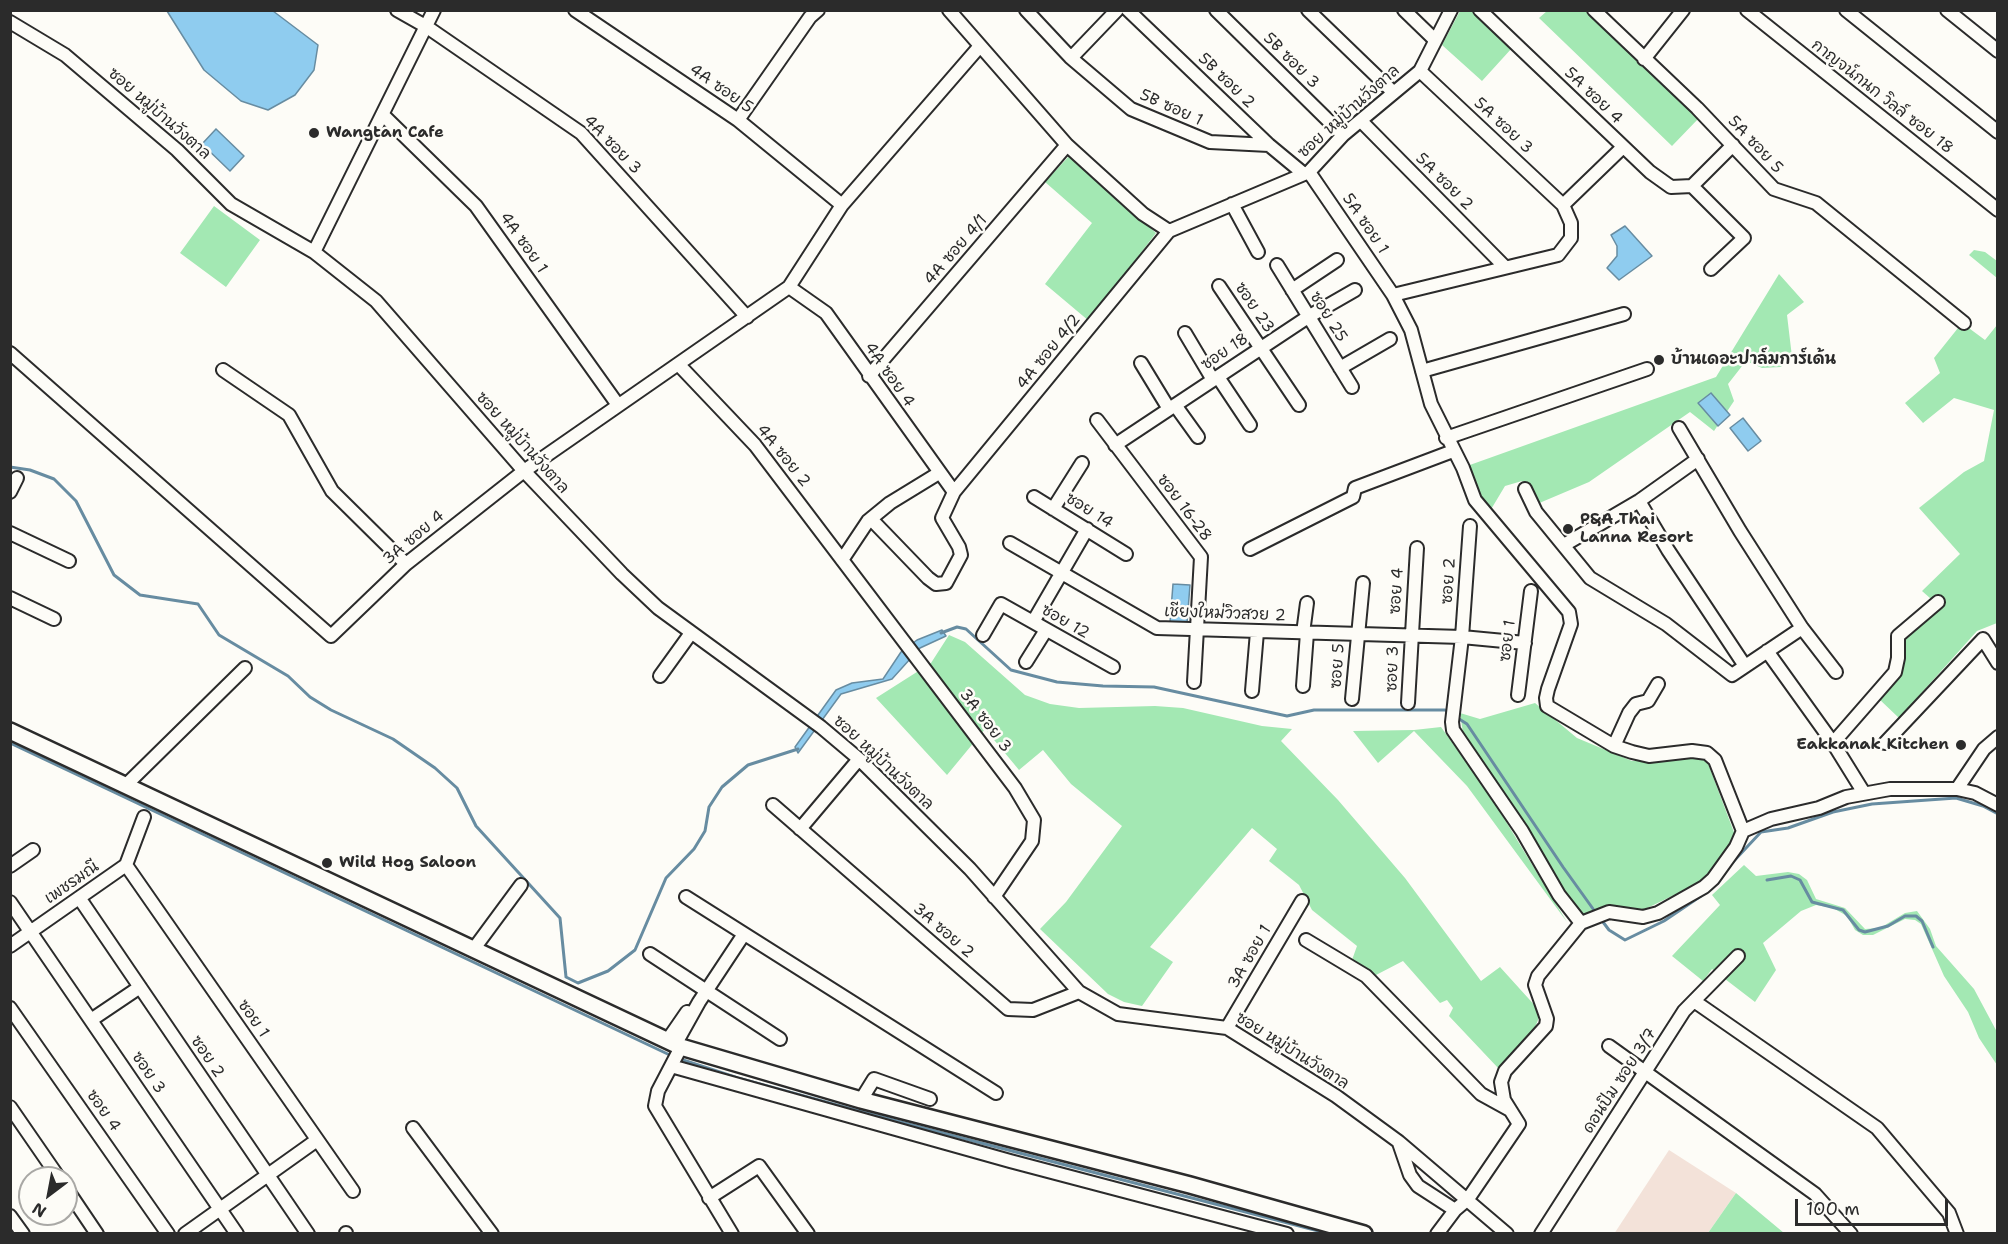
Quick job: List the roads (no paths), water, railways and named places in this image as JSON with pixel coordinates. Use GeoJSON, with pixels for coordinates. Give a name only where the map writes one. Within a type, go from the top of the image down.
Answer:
{"type":"FeatureCollection","features":[{"type":"Feature","properties":{"kind":"street","name":"4A ซอย 3"},"geometry":{"type":"LineString","coordinates":[[397,10],[427,27],[581,133],[747,317]]}},
{"type":"Feature","properties":{"kind":"street"},"geometry":{"type":"LineString","coordinates":[[314,252],[434,10]]}},
{"type":"Feature","properties":{"kind":"street","name":"4A ซอย 5"},"geometry":{"type":"LineString","coordinates":[[575,10],[738,120],[842,205]]}},
{"type":"Feature","properties":{"kind":"street"},"geometry":{"type":"LineString","coordinates":[[950,10],[1068,145],[1143,214],[1169,231]]}},
{"type":"Feature","properties":{"kind":"street","name":"5B ซอย 1"},"geometry":{"type":"LineString","coordinates":[[1026,10],[1071,58],[1131,109],[1210,142],[1269,145]]}},
{"type":"Feature","properties":{"kind":"street"},"geometry":{"type":"LineString","coordinates":[[1071,58],[1117,10]]}},
{"type":"Feature","properties":{"kind":"street","name":"5B ซอย 2"},"geometry":{"type":"LineString","coordinates":[[1128,10],[1269,145],[1306,173]]}},
{"type":"Feature","properties":{"kind":"street","name":"5B ซอย 3"},"geometry":{"type":"LineString","coordinates":[[1216,10],[1343,135]]}},
{"type":"Feature","properties":{"kind":"street"},"geometry":{"type":"LineString","coordinates":[[1308,10],[1394,92]]}},
{"type":"Feature","properties":{"kind":"street"},"geometry":{"type":"LineString","coordinates":[[1404,10],[1436,40]]}},
{"type":"Feature","properties":{"kind":"street","name":"ซอย หมู่บ้านวังตาล"},"geometry":{"type":"LineString","coordinates":[[1169,231],[1306,173],[1343,135],[1420,71],[1451,10]]}},
{"type":"Feature","properties":{"kind":"street","name":"5A ซอย 4"},"geometry":{"type":"LineString","coordinates":[[1480,10],[1623,147],[1671,187],[1692,186]]}},
{"type":"Feature","properties":{"kind":"street","name":"5A ซอย 5"},"geometry":{"type":"LineString","coordinates":[[1594,10],[1733,145],[1774,189],[1816,203],[1964,323]]}},
{"type":"Feature","properties":{"kind":"street"},"geometry":{"type":"LineString","coordinates":[[1644,59],[1683,10]]}},
{"type":"Feature","properties":{"kind":"street","name":"กาญจน์กนก วิลล์ ซอย 18"},"geometry":{"type":"LineString","coordinates":[[1747,10],[1998,210]]}},
{"type":"Feature","properties":{"kind":"street"},"geometry":{"type":"LineString","coordinates":[[1846,10],[1998,132]]}},
{"type":"Feature","properties":{"kind":"street"},"geometry":{"type":"LineString","coordinates":[[1947,10],[1998,51]]}},
{"type":"Feature","properties":{"kind":"street"},"geometry":{"type":"LineString","coordinates":[[738,120],[810,13]]}},
{"type":"Feature","properties":{"kind":"street","name":"ซอย หมู่บ้านวังตาล"},"geometry":{"type":"LineString","coordinates":[[10,22],[65,55],[177,150],[231,204],[314,252],[376,301],[524,471],[622,574],[691,633],[821,727],[859,759],[970,868],[1079,992],[1118,1014],[1227,1029],[1336,1096],[1399,1142],[1507,1233]]}},
{"type":"Feature","properties":{"kind":"street"},"geometry":{"type":"LineString","coordinates":[[789,287],[842,205],[980,46]]}},
{"type":"Feature","properties":{"kind":"street","name":"5A ซอย 3"},"geometry":{"type":"LineString","coordinates":[[1420,71],[1563,205]]}},
{"type":"Feature","properties":{"kind":"street","name":"4A ซอย 1"},"geometry":{"type":"LineString","coordinates":[[383,115],[476,206],[618,405]]}},
{"type":"Feature","properties":{"kind":"street","name":"5A ซอย 2"},"geometry":{"type":"LineString","coordinates":[[1361,121],[1505,267]]}},
{"type":"Feature","properties":{"kind":"street","name":"4A ซอย 4/1"},"geometry":{"type":"LineString","coordinates":[[869,376],[1068,145]]}},
{"type":"Feature","properties":{"kind":"street"},"geometry":{"type":"LineString","coordinates":[[1711,269],[1744,238],[1692,186],[1733,145]]}},
{"type":"Feature","properties":{"kind":"street"},"geometry":{"type":"LineString","coordinates":[[1393,295],[1558,255],[1571,238],[1571,223],[1563,205],[1623,147]]}},
{"type":"Feature","properties":{"kind":"street","name":"5A ซอย 1"},"geometry":{"type":"LineString","coordinates":[[1306,173],[1393,295],[1411,330],[1431,404],[1446,438],[1464,468],[1475,500],[1569,612],[1571,624],[1545,698],[1547,706],[1614,746]]}},
{"type":"Feature","properties":{"kind":"street"},"geometry":{"type":"LineString","coordinates":[[1232,204],[1258,252]]}},
{"type":"Feature","properties":{"kind":"street","name":"4A ซอย 4/2"},"geometry":{"type":"LineString","coordinates":[[871,519],[928,578],[941,584],[950,578],[961,555],[959,547],[942,518],[954,492],[1169,231]]}},
{"type":"Feature","properties":{"kind":"street"},"geometry":{"type":"LineString","coordinates":[[1292,290],[1337,260]]}},
{"type":"Feature","properties":{"kind":"street","name":"ซอย 25"},"geometry":{"type":"LineString","coordinates":[[1276,265],[1352,387]]}},
{"type":"Feature","properties":{"kind":"street","name":"ซอย 23"},"geometry":{"type":"LineString","coordinates":[[1219,286],[1299,405]]}},
{"type":"Feature","properties":{"kind":"street","name":"3A ซอย 4"},"geometry":{"type":"LineString","coordinates":[[10,353],[331,636],[406,564],[524,471],[789,287]]}},
{"type":"Feature","properties":{"kind":"street","name":"4A ซอย 4"},"geometry":{"type":"LineString","coordinates":[[789,287],[826,313],[954,492]]}},
{"type":"Feature","properties":{"kind":"street","name":"ซอย 18"},"geometry":{"type":"LineString","coordinates":[[1115,445],[1308,317],[1355,290]]}},
{"type":"Feature","properties":{"kind":"street"},"geometry":{"type":"LineString","coordinates":[[1422,371],[1624,314]]}},
{"type":"Feature","properties":{"kind":"street"},"geometry":{"type":"LineString","coordinates":[[1185,333],[1250,425]]}},
{"type":"Feature","properties":{"kind":"street"},"geometry":{"type":"LineString","coordinates":[[1340,368],[1390,339]]}},
{"type":"Feature","properties":{"kind":"street"},"geometry":{"type":"LineString","coordinates":[[1141,363],[1172,407],[1198,437]]}},
{"type":"Feature","properties":{"kind":"street","name":"4A ซอย 2"},"geometry":{"type":"LineString","coordinates":[[679,365],[755,445],[853,574]]}},
{"type":"Feature","properties":{"kind":"street"},"geometry":{"type":"LineString","coordinates":[[1446,438],[1647,369]]}},
{"type":"Feature","properties":{"kind":"street"},"geometry":{"type":"LineString","coordinates":[[223,370],[290,415],[332,491],[406,564]]}},
{"type":"Feature","properties":{"kind":"street","name":"ซอย 16-28"},"geometry":{"type":"LineString","coordinates":[[1097,420],[1201,558],[1194,682]]}},
{"type":"Feature","properties":{"kind":"street"},"geometry":{"type":"LineString","coordinates":[[1679,428],[1802,628],[1836,672]]}},
{"type":"Feature","properties":{"kind":"street"},"geometry":{"type":"LineString","coordinates":[[1250,549],[1353,497],[1355,488],[1453,451]]}},
{"type":"Feature","properties":{"kind":"street"},"geometry":{"type":"LineString","coordinates":[[1564,545],[1640,501],[1698,459]]}},
{"type":"Feature","properties":{"kind":"street"},"geometry":{"type":"LineString","coordinates":[[1053,509],[1082,463]]}},
{"type":"Feature","properties":{"kind":"street"},"geometry":{"type":"LineString","coordinates":[[842,560],[871,519],[890,503],[939,472]]}},
{"type":"Feature","properties":{"kind":"street"},"geometry":{"type":"LineString","coordinates":[[10,492],[17,478]]}},
{"type":"Feature","properties":{"kind":"street"},"geometry":{"type":"LineString","coordinates":[[1525,489],[1536,512],[1590,578],[1666,624],[1732,675],[1802,628]]}},
{"type":"Feature","properties":{"kind":"street","name":"ซอย 14"},"geometry":{"type":"LineString","coordinates":[[1034,497],[1126,554]]}},
{"type":"Feature","properties":{"kind":"street"},"geometry":{"type":"LineString","coordinates":[[1640,501],[1668,550],[1745,666]]}},
{"type":"Feature","properties":{"kind":"street","name":"ซอย 2"},"geometry":{"type":"LineString","coordinates":[[1462,638],[1470,526]]}},
{"type":"Feature","properties":{"kind":"street"},"geometry":{"type":"LineString","coordinates":[[1033,622],[1087,529]]}},
{"type":"Feature","properties":{"kind":"street"},"geometry":{"type":"LineString","coordinates":[[10,533],[69,561]]}},
{"type":"Feature","properties":{"kind":"street","name":"เชียงใหม่วิวสวย 2"},"geometry":{"type":"LineString","coordinates":[[1010,543],[1156,628],[1462,638],[1525,643]]}},
{"type":"Feature","properties":{"kind":"street","name":"ซอย 4"},"geometry":{"type":"LineString","coordinates":[[1410,637],[1417,548]]}},
{"type":"Feature","properties":{"kind":"street","name":"3A ซอย 3"},"geometry":{"type":"LineString","coordinates":[[853,574],[1015,788],[1034,820],[1032,842],[994,897]]}},
{"type":"Feature","properties":{"kind":"street","name":"ซอย 5"},"geometry":{"type":"LineString","coordinates":[[1352,699],[1363,583]]}},
{"type":"Feature","properties":{"kind":"street","name":"ซอย 1"},"geometry":{"type":"LineString","coordinates":[[1518,695],[1531,591]]}},
{"type":"Feature","properties":{"kind":"street"},"geometry":{"type":"LineString","coordinates":[[10,598],[54,619]]}},
{"type":"Feature","properties":{"kind":"street"},"geometry":{"type":"LineString","coordinates":[[1833,742],[1895,672],[1898,658],[1898,636],[1938,602]]}},
{"type":"Feature","properties":{"kind":"street"},"geometry":{"type":"LineString","coordinates":[[1303,686],[1307,603]]}},
{"type":"Feature","properties":{"kind":"street","name":"ซอย 12"},"geometry":{"type":"LineString","coordinates":[[983,635],[1001,604],[1113,667]]}},
{"type":"Feature","properties":{"kind":"street"},"geometry":{"type":"LineString","coordinates":[[1026,662],[1046,630]]}},
{"type":"Feature","properties":{"kind":"street"},"geometry":{"type":"LineString","coordinates":[[1252,691],[1257,632]]}},
{"type":"Feature","properties":{"kind":"street"},"geometry":{"type":"LineString","coordinates":[[660,676],[691,633]]}},
{"type":"Feature","properties":{"kind":"street","name":"ซอย 3"},"geometry":{"type":"LineString","coordinates":[[1408,703],[1410,637]]}},
{"type":"Feature","properties":{"kind":"street"},"geometry":{"type":"LineString","coordinates":[[1462,638],[1453,707],[1453,730],[1522,831],[1559,895],[1581,924]]}},
{"type":"Feature","properties":{"kind":"street"},"geometry":{"type":"LineString","coordinates":[[1885,743],[1983,639],[1998,663]]}},
{"type":"Feature","properties":{"kind":"street"},"geometry":{"type":"LineString","coordinates":[[1767,651],[1833,742],[1864,793]]}},
{"type":"Feature","properties":{"kind":"street"},"geometry":{"type":"LineString","coordinates":[[125,786],[245,668]]}},
{"type":"Feature","properties":{"kind":"street"},"geometry":{"type":"LineString","coordinates":[[1658,684],[1648,701],[1636,704],[1629,713],[1614,746],[1649,756],[1692,751],[1707,753],[1715,760],[1743,831]]}},
{"type":"Feature","properties":{"kind":"street"},"geometry":{"type":"LineString","coordinates":[[10,731],[125,786],[150,808],[473,950],[674,1053],[1010,1161],[1287,1233]]}},
{"type":"Feature","properties":{"kind":"street"},"geometry":{"type":"LineString","coordinates":[[1958,789],[1984,748],[1998,737]]}},
{"type":"Feature","properties":{"kind":"street"},"geometry":{"type":"LineString","coordinates":[[800,829],[859,759]]}},
{"type":"Feature","properties":{"kind":"street"},"geometry":{"type":"LineString","coordinates":[[1437,1233],[1455,1210],[1468,1199],[1519,1124],[1507,1105],[1501,1082],[1506,1071],[1546,1026],[1547,1019],[1535,986],[1538,976],[1581,924],[1603,913],[1643,917],[1658,912],[1704,887],[1729,858],[1743,831],[1771,819],[1819,808],[1846,797],[1890,789],[1958,789],[1975,793],[1998,805]]}},
{"type":"Feature","properties":{"kind":"street","name":"3A ซอย 2"},"geometry":{"type":"LineString","coordinates":[[773,805],[1008,1009],[1033,1010],[1079,992]]}},
{"type":"Feature","properties":{"kind":"street"},"geometry":{"type":"LineString","coordinates":[[126,865],[136,836],[135,830],[150,808]]}},
{"type":"Feature","properties":{"kind":"street"},"geometry":{"type":"LineString","coordinates":[[10,866],[33,850]]}},
{"type":"Feature","properties":{"kind":"street","name":"ซอย 1"},"geometry":{"type":"LineString","coordinates":[[126,865],[352,1191]]}},
{"type":"Feature","properties":{"kind":"street","name":"เพชรมณี"},"geometry":{"type":"LineString","coordinates":[[10,946],[126,865]]}},
{"type":"Feature","properties":{"kind":"street"},"geometry":{"type":"LineString","coordinates":[[473,950],[521,885]]}},
{"type":"Feature","properties":{"kind":"street"},"geometry":{"type":"LineString","coordinates":[[686,897],[996,1093]]}},
{"type":"Feature","properties":{"kind":"street","name":"ซอย 2"},"geometry":{"type":"LineString","coordinates":[[80,899],[308,1233]]}},
{"type":"Feature","properties":{"kind":"street","name":"ซอย 3"},"geometry":{"type":"LineString","coordinates":[[10,902],[237,1233]]}},
{"type":"Feature","properties":{"kind":"street","name":"3A ซอย 1"},"geometry":{"type":"LineString","coordinates":[[1227,1029],[1302,902]]}},
{"type":"Feature","properties":{"kind":"street"},"geometry":{"type":"LineString","coordinates":[[732,1233],[655,1106],[658,1091],[674,1053],[686,1013],[699,1002],[744,934]]}},
{"type":"Feature","properties":{"kind":"street"},"geometry":{"type":"LineString","coordinates":[[1306,940],[1366,976],[1481,1094],[1507,1105]]}},
{"type":"Feature","properties":{"kind":"street"},"geometry":{"type":"LineString","coordinates":[[650,954],[780,1039]]}},
{"type":"Feature","properties":{"kind":"street","name":"ดอนปิม ซอย 3/7"},"geometry":{"type":"LineString","coordinates":[[1540,1233],[1646,1073],[1684,1011],[1738,956]]}},
{"type":"Feature","properties":{"kind":"street"},"geometry":{"type":"LineString","coordinates":[[91,1020],[140,987]]}},
{"type":"Feature","properties":{"kind":"street"},"geometry":{"type":"LineString","coordinates":[[1694,1001],[1877,1128],[1949,1213],[1957,1233]]}},
{"type":"Feature","properties":{"kind":"street","name":"ซอย 4"},"geometry":{"type":"LineString","coordinates":[[10,1008],[168,1233]]}},
{"type":"Feature","properties":{"kind":"street"},"geometry":{"type":"LineString","coordinates":[[1609,1046],[1815,1194],[1851,1233]]}},
{"type":"Feature","properties":{"kind":"street"},"geometry":{"type":"LineString","coordinates":[[674,1053],[740,1067],[1364,1233]]}},
{"type":"Feature","properties":{"kind":"street"},"geometry":{"type":"LineString","coordinates":[[861,1100],[874,1079],[930,1099]]}},
{"type":"Feature","properties":{"kind":"street"},"geometry":{"type":"LineString","coordinates":[[12,1111],[51,1166]]}},
{"type":"Feature","properties":{"kind":"street"},"geometry":{"type":"LineString","coordinates":[[413,1128],[492,1233]]}},
{"type":"Feature","properties":{"kind":"street"},"geometry":{"type":"LineString","coordinates":[[184,1233],[317,1140]]}},
{"type":"Feature","properties":{"kind":"street"},"geometry":{"type":"LineString","coordinates":[[1399,1142],[1410,1175],[1418,1186],[1455,1210]]}},
{"type":"Feature","properties":{"kind":"street"},"geometry":{"type":"LineString","coordinates":[[709,1198],[759,1166],[808,1233]]}},
{"type":"Feature","properties":{"kind":"street"},"geometry":{"type":"LineString","coordinates":[[78,1205],[97,1233]]}},
{"type":"Feature","properties":{"kind":"street"},"geometry":{"type":"LineString","coordinates":[[10,1216],[23,1233]]}},
{"type":"Feature","properties":{"kind":"water"},"geometry":{"type":"Polygon","coordinates":[[[167,11],[273,11],[318,45],[314,70],[295,95],[268,110],[241,101],[204,70],[167,11]]]}},
{"type":"Feature","properties":{"kind":"water"},"geometry":{"type":"Polygon","coordinates":[[[216,129],[244,156],[230,171],[202,144],[216,129]]]}},
{"type":"Feature","properties":{"kind":"water"},"geometry":{"type":"Polygon","coordinates":[[[1625,226],[1652,256],[1619,280],[1607,268],[1617,256],[1617,246],[1611,235],[1625,226]]]}},
{"type":"Feature","properties":{"kind":"water"},"geometry":{"type":"Polygon","coordinates":[[[1711,393],[1730,415],[1718,426],[1698,403],[1711,393]]]}},
{"type":"Feature","properties":{"kind":"water"},"geometry":{"type":"Polygon","coordinates":[[[1743,418],[1761,441],[1748,451],[1730,428],[1743,418]]]}},
{"type":"Feature","properties":{"kind":"water"},"geometry":{"type":"Polygon","coordinates":[[[1173,584],[1190,585],[1187,623],[1170,622],[1173,584]]]}},
{"type":"Feature","properties":{"kind":"water"},"geometry":{"type":"Polygon","coordinates":[[[942,630],[946,636],[920,648],[892,679],[841,694],[798,753],[795,747],[836,690],[852,683],[883,679],[901,652],[917,640],[942,630]]]}},
{"type":"Feature","properties":{"kind":"waterway"},"geometry":{"type":"LineString","coordinates":[[10,467],[30,470],[54,479],[76,501],[114,575],[140,595],[198,604],[219,635],[288,676],[310,697],[331,710],[393,739],[435,768],[457,788],[476,826],[560,918],[566,977],[578,983],[608,971],[635,950],[666,878],[694,849],[705,831],[709,807],[722,787],[748,765],[798,749]]}},
{"type":"Feature","properties":{"kind":"waterway"},"geometry":{"type":"LineString","coordinates":[[941,633],[957,627],[966,629],[1011,670],[1057,682],[1154,687],[1287,716],[1314,710],[1445,710],[1450,713]]}},
{"type":"Feature","properties":{"kind":"waterway"},"geometry":{"type":"LineString","coordinates":[[1456,717],[1467,724],[1596,913]]}},
{"type":"Feature","properties":{"kind":"waterway"},"geometry":{"type":"LineString","coordinates":[[10,743],[674,1057]]}},
{"type":"Feature","properties":{"kind":"waterway"},"geometry":{"type":"LineString","coordinates":[[1732,863],[1761,832],[1788,828],[1833,812],[1872,804],[1956,798],[1983,806],[1998,814]]}},
{"type":"Feature","properties":{"kind":"waterway"},"geometry":{"type":"LineString","coordinates":[[1767,880],[1791,876],[1800,880],[1812,902],[1843,910],[1859,930],[1865,932],[1888,926],[1905,916],[1916,916],[1922,921],[1933,947]]}},
{"type":"Feature","properties":{"kind":"waterway"},"geometry":{"type":"LineString","coordinates":[[1600,918],[1609,930],[1625,940],[1664,921],[1701,896]]}},
{"type":"Feature","properties":{"kind":"waterway"},"geometry":{"type":"LineString","coordinates":[[680,1059],[738,1078],[870,1114],[1330,1234]]}},
{"type":"Feature","properties":{"kind":"place","name":"Wangtan Cafe"},"geometry":{"type":"Point","coordinates":[314,133]}},
{"type":"Feature","properties":{"kind":"place","name":"บ้านเดอะปาล์มการ์เด้น"},"geometry":{"type":"Point","coordinates":[1659,360]}},
{"type":"Feature","properties":{"kind":"place","name":"P&A Thai Lanna Resort"},"geometry":{"type":"Point","coordinates":[1568,529]}},
{"type":"Feature","properties":{"kind":"place","name":"Eakkanak Kitchen"},"geometry":{"type":"Point","coordinates":[1961,745]}},
{"type":"Feature","properties":{"kind":"place","name":"Wild Hog Saloon"},"geometry":{"type":"Point","coordinates":[327,863]}}]}
